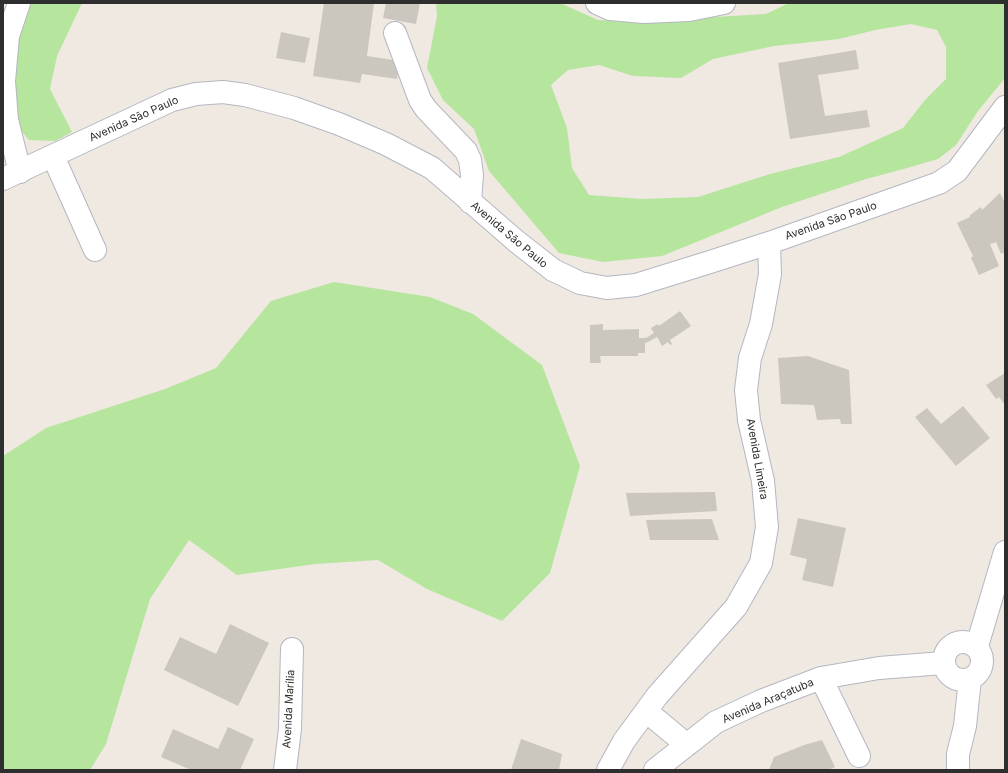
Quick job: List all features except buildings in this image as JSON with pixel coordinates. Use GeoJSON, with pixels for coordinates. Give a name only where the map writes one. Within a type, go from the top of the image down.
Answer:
{"type":"FeatureCollection","features":[{"type":"Feature","properties":{"kind":"street"},"geometry":{"type":"LineString","coordinates":[[11,175],[4,81],[8,36],[19,3]]}},
{"type":"Feature","properties":{"kind":"street"},"geometry":{"type":"LineString","coordinates":[[596,3],[610,9],[644,12],[690,10],[724,3]]}},
{"type":"Feature","properties":{"kind":"street"},"geometry":{"type":"LineString","coordinates":[[395,33],[423,105],[466,151],[470,160],[472,175],[470,202]]}},
{"type":"Feature","properties":{"kind":"street","name":"Avenida São Paulo"},"geometry":{"type":"LineString","coordinates":[[11,175],[172,100],[196,94],[224,92],[246,95],[294,108],[339,124],[386,144],[432,168],[516,241],[553,270],[580,283],[607,288],[636,285],[768,243],[939,183],[957,171],[1005,107]]}},
{"type":"Feature","properties":{"kind":"street"},"geometry":{"type":"LineString","coordinates":[[53,156],[95,250]]}},
{"type":"Feature","properties":{"kind":"street","name":"Avenida Limeira"},"geometry":{"type":"LineString","coordinates":[[608,770],[624,741],[657,696],[736,607],[761,563],[767,527],[763,481],[749,420],[746,390],[750,358],[761,324],[770,274],[768,243]]}},
{"type":"Feature","properties":{"kind":"street"},"geometry":{"type":"LineString","coordinates":[[977,646],[1005,552]]}},
{"type":"Feature","properties":{"kind":"street"},"geometry":{"type":"LineString","coordinates":[[959,641],[968,642],[977,646],[982,654],[982,664],[978,673],[970,679],[961,680],[953,678],[946,671],[943,663],[945,653],[950,646],[959,641]]}},
{"type":"Feature","properties":{"kind":"street","name":"Avenida Marília"},"geometry":{"type":"LineString","coordinates":[[285,770],[290,729],[292,649]]}},
{"type":"Feature","properties":{"kind":"street","name":"Avenida Araçatuba"},"geometry":{"type":"LineString","coordinates":[[655,770],[716,722],[761,701],[821,678],[879,668],[943,663]]}},
{"type":"Feature","properties":{"kind":"street"},"geometry":{"type":"LineString","coordinates":[[821,678],[859,756]]}},
{"type":"Feature","properties":{"kind":"street"},"geometry":{"type":"LineString","coordinates":[[958,770],[958,754],[965,726],[970,679]]}},
{"type":"Feature","properties":{"kind":"street"},"geometry":{"type":"LineString","coordinates":[[646,711],[687,745]]}},
{"type":"Feature","properties":{"kind":"street"},"geometry":{"type":"LineString","coordinates":[[965,726],[973,770]]}},
{"type":"Feature","properties":{"kind":"green space"},"geometry":{"type":"Polygon","coordinates":[[[29,3],[82,3],[57,56],[50,89],[72,132],[55,141],[29,140],[19,128],[13,58],[29,3]]]}},
{"type":"Feature","properties":{"kind":"green space"},"geometry":{"type":"Polygon","coordinates":[[[436,3],[560,3],[598,20],[628,22],[766,14],[787,4],[795,3],[1005,3],[1005,78],[978,111],[956,145],[938,159],[866,179],[782,207],[662,256],[603,262],[559,253],[489,171],[474,129],[443,100],[427,68],[437,16],[436,3]],[[911,24],[875,30],[839,39],[774,46],[713,59],[681,78],[633,76],[599,65],[568,70],[551,85],[567,128],[572,168],[589,195],[642,199],[698,197],[770,174],[839,157],[903,128],[925,100],[946,79],[946,47],[937,30],[911,24]]]}},
{"type":"Feature","properties":{"kind":"green space"},"geometry":{"type":"Polygon","coordinates":[[[334,282],[430,297],[473,314],[542,365],[580,466],[550,573],[502,621],[427,589],[378,560],[315,564],[237,575],[189,540],[150,599],[106,744],[90,770],[3,770],[3,456],[46,428],[165,389],[216,368],[271,301],[334,282]]]}}]}
